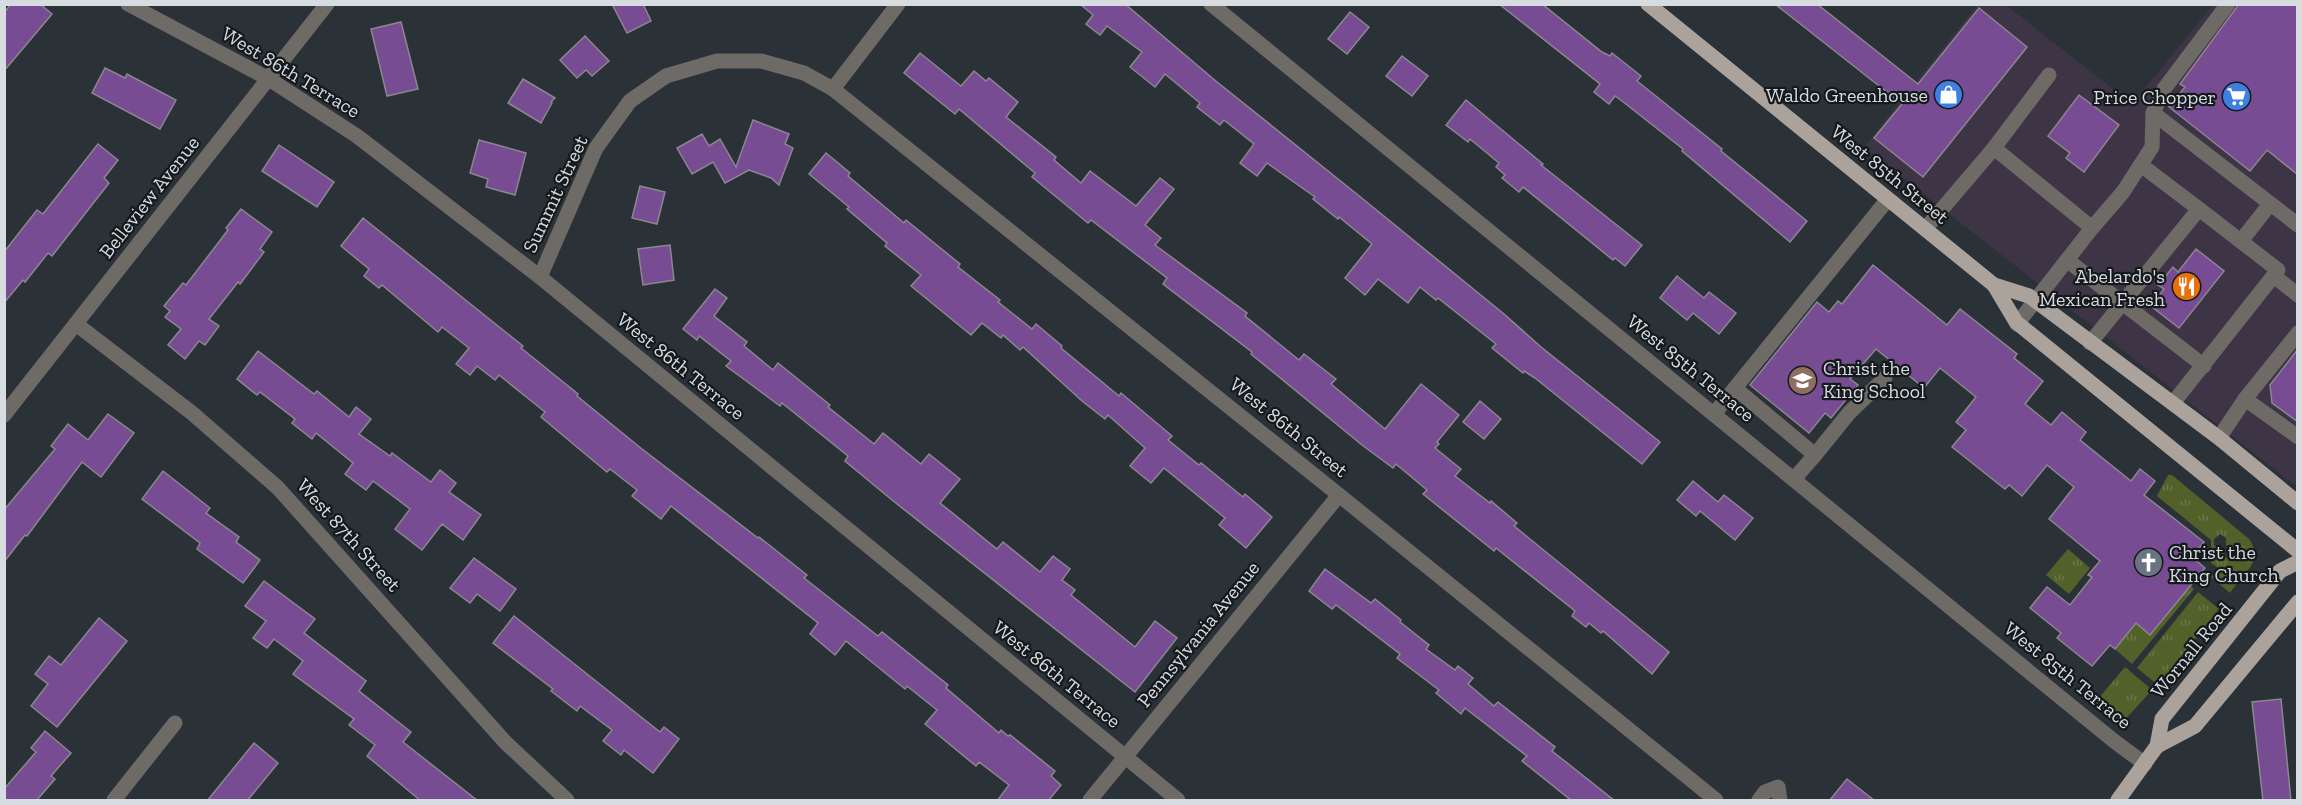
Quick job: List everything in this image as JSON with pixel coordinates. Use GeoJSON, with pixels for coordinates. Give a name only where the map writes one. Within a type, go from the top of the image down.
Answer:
{"type":"FeatureCollection","features":[{"type":"Feature","properties":{"kind":"main road","name":"West 85th Street"},"geometry":{"type":"LineString","coordinates":[[1648,4],[1994,285],[2017,324],[2298,551]]}},
{"type":"Feature","properties":{"kind":"main road","name":"West 85th Street"},"geometry":{"type":"LineString","coordinates":[[1994,285],[2029,296],[2219,438],[2298,503]]}},
{"type":"Feature","properties":{"kind":"main road","name":"Wornall Road"},"geometry":{"type":"LineString","coordinates":[[2118,801],[2157,746],[2162,719],[2280,571],[2298,562]]}},
{"type":"Feature","properties":{"kind":"main road","name":"Wornall Road"},"geometry":{"type":"LineString","coordinates":[[2157,746],[2195,726],[2298,602]]}},
{"type":"Feature","properties":{"kind":"street","name":"West 86th Terrace"},"geometry":{"type":"LineString","coordinates":[[128,4],[268,80],[357,136],[540,277],[1178,801]]}},
{"type":"Feature","properties":{"kind":"street","name":"Belleview Avenue"},"geometry":{"type":"LineString","coordinates":[[4,415],[327,4]]}},
{"type":"Feature","properties":{"kind":"street"},"geometry":{"type":"LineString","coordinates":[[834,89],[898,4]]}},
{"type":"Feature","properties":{"kind":"street","name":"West 85th Terrace"},"geometry":{"type":"LineString","coordinates":[[1211,4],[2145,764]]}},
{"type":"Feature","properties":{"kind":"street"},"geometry":{"type":"LineString","coordinates":[[2017,324],[2122,192],[2152,147],[2153,113],[2164,89],[2228,4]]}},
{"type":"Feature","properties":{"kind":"street","name":"Summit Street"},"geometry":{"type":"LineString","coordinates":[[540,277],[596,148],[630,101],[666,76],[717,61],[762,61],[804,73],[834,89]]}},
{"type":"Feature","properties":{"kind":"street"},"geometry":{"type":"LineString","coordinates":[[1925,229],[1994,148],[2049,75]]}},
{"type":"Feature","properties":{"kind":"street","name":"West 86th Street"},"geometry":{"type":"LineString","coordinates":[[834,89],[1340,495],[1716,801]]}},
{"type":"Feature","properties":{"kind":"street"},"geometry":{"type":"LineString","coordinates":[[2153,113],[2298,225]]}},
{"type":"Feature","properties":{"kind":"street"},"geometry":{"type":"LineString","coordinates":[[1994,148],[2092,228]]}},
{"type":"Feature","properties":{"kind":"street"},"geometry":{"type":"LineString","coordinates":[[2140,165],[2278,270],[2173,403]]}},
{"type":"Feature","properties":{"kind":"street"},"geometry":{"type":"LineString","coordinates":[[1714,414],[1888,199]]}},
{"type":"Feature","properties":{"kind":"street"},"geometry":{"type":"LineString","coordinates":[[2241,241],[2270,204]]}},
{"type":"Feature","properties":{"kind":"street"},"geometry":{"type":"LineString","coordinates":[[2091,343],[2199,209]]}},
{"type":"Feature","properties":{"kind":"street"},"geometry":{"type":"LineString","coordinates":[[2067,260],[2204,366]]}},
{"type":"Feature","properties":{"kind":"street"},"geometry":{"type":"LineString","coordinates":[[2274,276],[2298,295]]}},
{"type":"Feature","properties":{"kind":"street","name":"West 87th Street"},"geometry":{"type":"LineString","coordinates":[[76,324],[192,413],[278,488],[505,742],[567,801]]}},
{"type":"Feature","properties":{"kind":"street"},"geometry":{"type":"LineString","coordinates":[[2219,438],[2245,399],[2298,333]]}},
{"type":"Feature","properties":{"kind":"street"},"geometry":{"type":"LineString","coordinates":[[1794,479],[1849,414],[1886,378]]}},
{"type":"Feature","properties":{"kind":"street"},"geometry":{"type":"LineString","coordinates":[[1736,389],[1815,454]]}},
{"type":"Feature","properties":{"kind":"street"},"geometry":{"type":"LineString","coordinates":[[2245,399],[2298,437]]}},
{"type":"Feature","properties":{"kind":"street","name":"Pennsylvania Avenue"},"geometry":{"type":"LineString","coordinates":[[1090,801],[1340,495]]}},
{"type":"Feature","properties":{"kind":"street"},"geometry":{"type":"LineString","coordinates":[[114,801],[175,723]]}},
{"type":"Feature","properties":{"kind":"street"},"geometry":{"type":"LineString","coordinates":[[1759,801],[1765,792],[1778,787],[1780,801]]}},
{"type":"Feature","properties":{"kind":"shaded area"},"geometry":{"type":"Polygon","coordinates":[[[1977,5],[2006,5],[2132,104],[2213,5],[2297,5],[2297,487],[1864,147],[1977,5]]]}},
{"type":"Feature","properties":{"kind":"green space"},"geometry":{"type":"Polygon","coordinates":[[[2168,475],[2172,475],[2249,539],[2253,547],[2253,561],[2246,574],[2230,593],[2211,577],[2218,568],[2211,563],[2211,540],[2157,496],[2168,475]],[[2220,534],[2214,539],[2214,545],[2220,548],[2229,561],[2233,561],[2237,555],[2226,545],[2226,538],[2220,534]]]}},
{"type":"Feature","properties":{"kind":"green space"},"geometry":{"type":"Polygon","coordinates":[[[2068,549],[2090,568],[2069,594],[2046,575],[2068,549]]]}},
{"type":"Feature","properties":{"kind":"green space"},"geometry":{"type":"Polygon","coordinates":[[[2190,585],[2194,589],[2132,664],[2115,649],[2136,623],[2149,634],[2190,585]]]}},
{"type":"Feature","properties":{"kind":"green space"},"geometry":{"type":"Polygon","coordinates":[[[2198,592],[2219,609],[2158,685],[2137,668],[2198,592]]]}},
{"type":"Feature","properties":{"kind":"green space"},"geometry":{"type":"Polygon","coordinates":[[[2125,667],[2152,690],[2120,725],[2093,705],[2125,667]]]}},
{"type":"Feature","properties":{"kind":"building"},"geometry":{"type":"Polygon","coordinates":[[[11,4],[40,4],[52,14],[4,71],[4,13],[11,4]]]}},
{"type":"Feature","properties":{"kind":"building"},"geometry":{"type":"Polygon","coordinates":[[[612,4],[643,4],[651,21],[627,33],[612,4]]]}},
{"type":"Feature","properties":{"kind":"building"},"geometry":{"type":"Polygon","coordinates":[[[1080,4],[1125,4],[1217,82],[1660,442],[1642,464],[1535,378],[1524,371],[1523,373],[1492,348],[1496,344],[1438,298],[1436,300],[1420,287],[1408,303],[1378,279],[1365,295],[1345,278],[1372,244],[1313,199],[1315,197],[1267,163],[1257,176],[1240,163],[1254,144],[1224,120],[1220,125],[1197,107],[1200,103],[1165,74],[1155,87],[1130,67],[1142,52],[1107,26],[1100,35],[1086,24],[1093,15],[1080,4]]]}},
{"type":"Feature","properties":{"kind":"building"},"geometry":{"type":"Polygon","coordinates":[[[1499,4],[1542,4],[1602,52],[1610,56],[1612,53],[1641,76],[1637,81],[1807,221],[1790,242],[1682,151],[1683,149],[1622,101],[1615,96],[1609,104],[1594,92],[1600,84],[1499,4]]]}},
{"type":"Feature","properties":{"kind":"building","name":"Waldo Greenhouse"},"geometry":{"type":"Polygon","coordinates":[[[1775,4],[1817,4],[1918,84],[1979,8],[2027,47],[1923,177],[1874,138],[1902,104],[1775,4]]]}},
{"type":"Feature","properties":{"kind":"building","name":"Price Chopper"},"geometry":{"type":"Polygon","coordinates":[[[2239,4],[2298,4],[2298,175],[2267,150],[2250,171],[2169,107],[2185,87],[2180,84],[2239,4]]]}},
{"type":"Feature","properties":{"kind":"building"},"geometry":{"type":"Polygon","coordinates":[[[1350,12],[1369,27],[1347,54],[1328,39],[1350,12]]]}},
{"type":"Feature","properties":{"kind":"building"},"geometry":{"type":"Polygon","coordinates":[[[401,22],[418,89],[387,96],[371,29],[401,22]]]}},
{"type":"Feature","properties":{"kind":"building"},"geometry":{"type":"Polygon","coordinates":[[[585,36],[609,61],[592,76],[586,70],[577,78],[560,60],[585,36]]]}},
{"type":"Feature","properties":{"kind":"building"},"geometry":{"type":"Polygon","coordinates":[[[920,53],[961,86],[974,71],[986,81],[989,78],[1018,102],[1006,117],[1056,157],[1054,160],[1081,183],[1090,171],[1136,206],[1160,178],[1174,189],[1145,225],[1161,238],[1155,245],[1247,313],[1245,316],[1299,360],[1304,354],[1336,379],[1331,384],[1385,429],[1421,384],[1459,415],[1437,442],[1439,444],[1435,448],[1461,469],[1455,476],[1490,503],[1491,501],[1517,523],[1514,526],[1669,652],[1652,674],[1603,631],[1601,633],[1589,623],[1586,627],[1572,616],[1575,611],[1496,548],[1494,551],[1423,494],[1427,490],[1396,464],[1393,468],[1362,445],[1251,354],[1252,352],[1163,284],[1167,278],[1091,220],[1088,223],[1032,177],[1035,173],[959,109],[955,114],[904,73],[920,53]]]}},
{"type":"Feature","properties":{"kind":"building"},"geometry":{"type":"Polygon","coordinates":[[[1402,56],[1428,76],[1412,96],[1386,76],[1402,56]]]}},
{"type":"Feature","properties":{"kind":"building"},"geometry":{"type":"Polygon","coordinates":[[[105,68],[125,78],[127,74],[176,100],[160,129],[92,93],[105,68]]]}},
{"type":"Feature","properties":{"kind":"building"},"geometry":{"type":"Polygon","coordinates":[[[523,79],[555,98],[541,123],[508,103],[523,79]]]}},
{"type":"Feature","properties":{"kind":"building"},"geometry":{"type":"Polygon","coordinates":[[[2079,95],[2119,125],[2084,172],[2066,158],[2070,153],[2048,136],[2079,95]]]}},
{"type":"Feature","properties":{"kind":"building"},"geometry":{"type":"Polygon","coordinates":[[[1466,100],[1543,164],[1541,165],[1642,245],[1625,266],[1615,258],[1613,260],[1523,187],[1519,192],[1502,178],[1505,175],[1496,167],[1499,163],[1470,139],[1468,142],[1446,125],[1466,100]]]}},
{"type":"Feature","properties":{"kind":"building"},"geometry":{"type":"Polygon","coordinates":[[[753,120],[789,134],[785,144],[793,148],[779,185],[771,178],[749,170],[725,183],[713,162],[692,174],[677,148],[702,134],[709,146],[720,139],[736,167],[753,120]]]}},
{"type":"Feature","properties":{"kind":"building"},"geometry":{"type":"Polygon","coordinates":[[[479,140],[526,153],[515,195],[486,187],[488,179],[470,173],[479,140]]]}},
{"type":"Feature","properties":{"kind":"building"},"geometry":{"type":"Polygon","coordinates":[[[98,144],[118,160],[104,178],[109,183],[52,256],[48,253],[25,282],[23,280],[4,303],[4,252],[37,210],[43,214],[98,144]]]}},
{"type":"Feature","properties":{"kind":"building"},"geometry":{"type":"Polygon","coordinates":[[[279,145],[334,182],[317,207],[262,171],[279,145]]]}},
{"type":"Feature","properties":{"kind":"building"},"geometry":{"type":"Polygon","coordinates":[[[826,153],[850,173],[848,176],[904,223],[906,220],[960,264],[958,267],[1000,300],[998,302],[1032,329],[1036,324],[1119,396],[1121,393],[1172,436],[1168,440],[1243,497],[1245,494],[1272,517],[1246,548],[1219,525],[1225,518],[1164,468],[1151,483],[1130,466],[1145,448],[1108,415],[1105,419],[1082,401],[1023,347],[1020,350],[1003,335],[1001,338],[982,323],[971,335],[911,286],[921,275],[885,246],[887,243],[847,209],[849,207],[809,174],[826,153]]]}},
{"type":"Feature","properties":{"kind":"building"},"geometry":{"type":"Polygon","coordinates":[[[640,186],[665,192],[657,224],[632,218],[640,186]]]}},
{"type":"Feature","properties":{"kind":"building"},"geometry":{"type":"Polygon","coordinates":[[[241,209],[272,232],[260,249],[264,252],[209,319],[219,326],[205,345],[199,341],[185,359],[168,345],[181,329],[165,317],[170,311],[164,306],[183,283],[186,285],[241,209]]]}},
{"type":"Feature","properties":{"kind":"building"},"geometry":{"type":"Polygon","coordinates":[[[363,218],[523,346],[521,348],[642,449],[807,575],[804,578],[878,636],[882,632],[948,685],[946,688],[999,733],[1001,730],[1008,736],[1010,735],[1055,771],[1051,776],[1061,785],[1048,801],[997,801],[1009,785],[979,762],[976,766],[925,724],[937,710],[907,686],[905,689],[846,641],[835,655],[810,634],[818,623],[671,506],[661,519],[632,496],[637,490],[610,469],[607,472],[578,448],[541,417],[545,412],[499,375],[495,380],[477,366],[470,375],[456,364],[469,348],[442,327],[438,332],[382,285],[379,288],[364,276],[369,269],[341,246],[363,218]]]}},
{"type":"Feature","properties":{"kind":"building"},"geometry":{"type":"Polygon","coordinates":[[[670,245],[674,280],[643,285],[638,249],[670,245]]]}},
{"type":"Feature","properties":{"kind":"building","name":"Abelardo's Mexican Fresh"},"geometry":{"type":"Polygon","coordinates":[[[2196,249],[2224,271],[2179,328],[2151,306],[2164,289],[2158,285],[2173,267],[2178,272],[2196,249]]]}},
{"type":"Feature","properties":{"kind":"building"},"geometry":{"type":"Polygon","coordinates":[[[1873,265],[1947,325],[1960,309],[2017,354],[2014,358],[2043,381],[2025,404],[2051,425],[2062,412],[2086,432],[2080,440],[2131,481],[2140,469],[2155,481],[2144,495],[2204,542],[2192,557],[2205,568],[2150,635],[2136,623],[2115,649],[2110,645],[2092,666],[2057,638],[2061,633],[2030,608],[2047,587],[2070,605],[2092,577],[2088,575],[2100,561],[2049,519],[2074,487],[2047,465],[2022,496],[2009,485],[2005,489],[1952,447],[1966,430],[1956,422],[1976,397],[1940,368],[1924,388],[1876,349],[1850,379],[1858,385],[1831,418],[1825,413],[1809,433],[1750,385],[1817,302],[1829,312],[1838,301],[1842,304],[1873,265]]]}},
{"type":"Feature","properties":{"kind":"building"},"geometry":{"type":"Polygon","coordinates":[[[1677,276],[1704,298],[1709,292],[1736,313],[1719,334],[1693,313],[1687,320],[1660,298],[1677,276]]]}},
{"type":"Feature","properties":{"kind":"building"},"geometry":{"type":"Polygon","coordinates":[[[715,289],[727,298],[714,316],[747,342],[744,346],[773,370],[778,363],[874,444],[883,433],[921,464],[929,454],[960,479],[940,503],[997,549],[1003,542],[1040,572],[1053,556],[1070,569],[1062,580],[1075,590],[1071,595],[1135,647],[1155,621],[1177,638],[1135,692],[892,500],[845,461],[848,456],[782,403],[780,406],[726,366],[731,361],[699,336],[697,340],[683,329],[715,289]]]}},
{"type":"Feature","properties":{"kind":"building"},"geometry":{"type":"Polygon","coordinates":[[[2298,349],[2298,422],[2272,403],[2270,385],[2298,349]]]}},
{"type":"Feature","properties":{"kind":"building"},"geometry":{"type":"Polygon","coordinates":[[[258,351],[314,394],[317,391],[349,417],[356,407],[371,419],[359,434],[390,456],[392,453],[431,482],[440,470],[456,483],[449,492],[481,515],[463,540],[442,524],[422,550],[395,529],[410,509],[373,481],[366,490],[345,474],[353,463],[316,433],[312,439],[292,423],[295,419],[260,392],[257,395],[237,379],[258,351]]]}},
{"type":"Feature","properties":{"kind":"building"},"geometry":{"type":"Polygon","coordinates":[[[1480,401],[1501,419],[1484,439],[1463,422],[1480,401]]]}},
{"type":"Feature","properties":{"kind":"building"},"geometry":{"type":"Polygon","coordinates":[[[108,414],[134,433],[101,477],[82,462],[27,536],[25,535],[4,562],[4,510],[55,449],[51,446],[68,424],[88,440],[108,414]]]}},
{"type":"Feature","properties":{"kind":"building"},"geometry":{"type":"Polygon","coordinates":[[[163,471],[210,508],[206,513],[239,537],[236,542],[260,560],[243,583],[197,549],[200,543],[142,499],[163,471]]]}},
{"type":"Feature","properties":{"kind":"building"},"geometry":{"type":"Polygon","coordinates":[[[1693,481],[1718,502],[1724,495],[1753,518],[1735,540],[1700,511],[1696,516],[1677,500],[1693,481]]]}},
{"type":"Feature","properties":{"kind":"building"},"geometry":{"type":"Polygon","coordinates":[[[474,558],[516,589],[500,611],[477,594],[470,603],[450,588],[474,558]]]}},
{"type":"Feature","properties":{"kind":"building"},"geometry":{"type":"Polygon","coordinates":[[[1325,569],[1371,603],[1375,599],[1429,645],[1426,649],[1455,670],[1458,666],[1473,678],[1468,684],[1494,706],[1498,702],[1555,747],[1552,751],[1615,801],[1572,801],[1522,761],[1527,756],[1465,708],[1461,714],[1436,693],[1439,690],[1397,658],[1400,654],[1336,605],[1332,609],[1309,591],[1325,569]]]}},
{"type":"Feature","properties":{"kind":"building"},"geometry":{"type":"Polygon","coordinates":[[[264,581],[315,619],[304,633],[366,681],[359,691],[411,732],[403,742],[478,801],[421,801],[367,756],[375,745],[349,725],[354,719],[293,674],[303,661],[274,639],[267,648],[253,638],[266,621],[245,606],[264,581]]]}},
{"type":"Feature","properties":{"kind":"building"},"geometry":{"type":"Polygon","coordinates":[[[514,616],[660,732],[664,727],[679,739],[653,773],[624,750],[621,755],[603,741],[612,730],[580,706],[577,711],[551,691],[553,689],[493,643],[514,616]]]}},
{"type":"Feature","properties":{"kind":"building"},"geometry":{"type":"Polygon","coordinates":[[[99,618],[127,641],[57,727],[31,706],[48,684],[35,674],[49,656],[61,665],[99,618]]]}},
{"type":"Feature","properties":{"kind":"building"},"geometry":{"type":"Polygon","coordinates":[[[2281,699],[2291,801],[2263,801],[2252,702],[2281,699]]]}},
{"type":"Feature","properties":{"kind":"building"},"geometry":{"type":"Polygon","coordinates":[[[45,731],[71,753],[51,776],[55,779],[36,801],[4,801],[4,789],[36,752],[31,748],[45,731]]]}},
{"type":"Feature","properties":{"kind":"building"},"geometry":{"type":"Polygon","coordinates":[[[254,743],[278,763],[247,801],[207,801],[254,743]]]}},
{"type":"Feature","properties":{"kind":"building"},"geometry":{"type":"Polygon","coordinates":[[[1847,779],[1875,801],[1829,801],[1847,779]]]}},
{"type":"Feature","properties":{"kind":"place","name":"Waldo Greenhouse"},"geometry":{"type":"Point","coordinates":[1949,95]}},
{"type":"Feature","properties":{"kind":"place","name":"Price Chopper"},"geometry":{"type":"Point","coordinates":[2237,97]}},
{"type":"Feature","properties":{"kind":"place","name":"Abelardo's Mexican Fresh"},"geometry":{"type":"Point","coordinates":[2186,287]}},
{"type":"Feature","properties":{"kind":"place","name":"Christ the King School"},"geometry":{"type":"Point","coordinates":[1802,380]}},
{"type":"Feature","properties":{"kind":"place","name":"Christ the King Church"},"geometry":{"type":"Point","coordinates":[2148,563]}}]}
